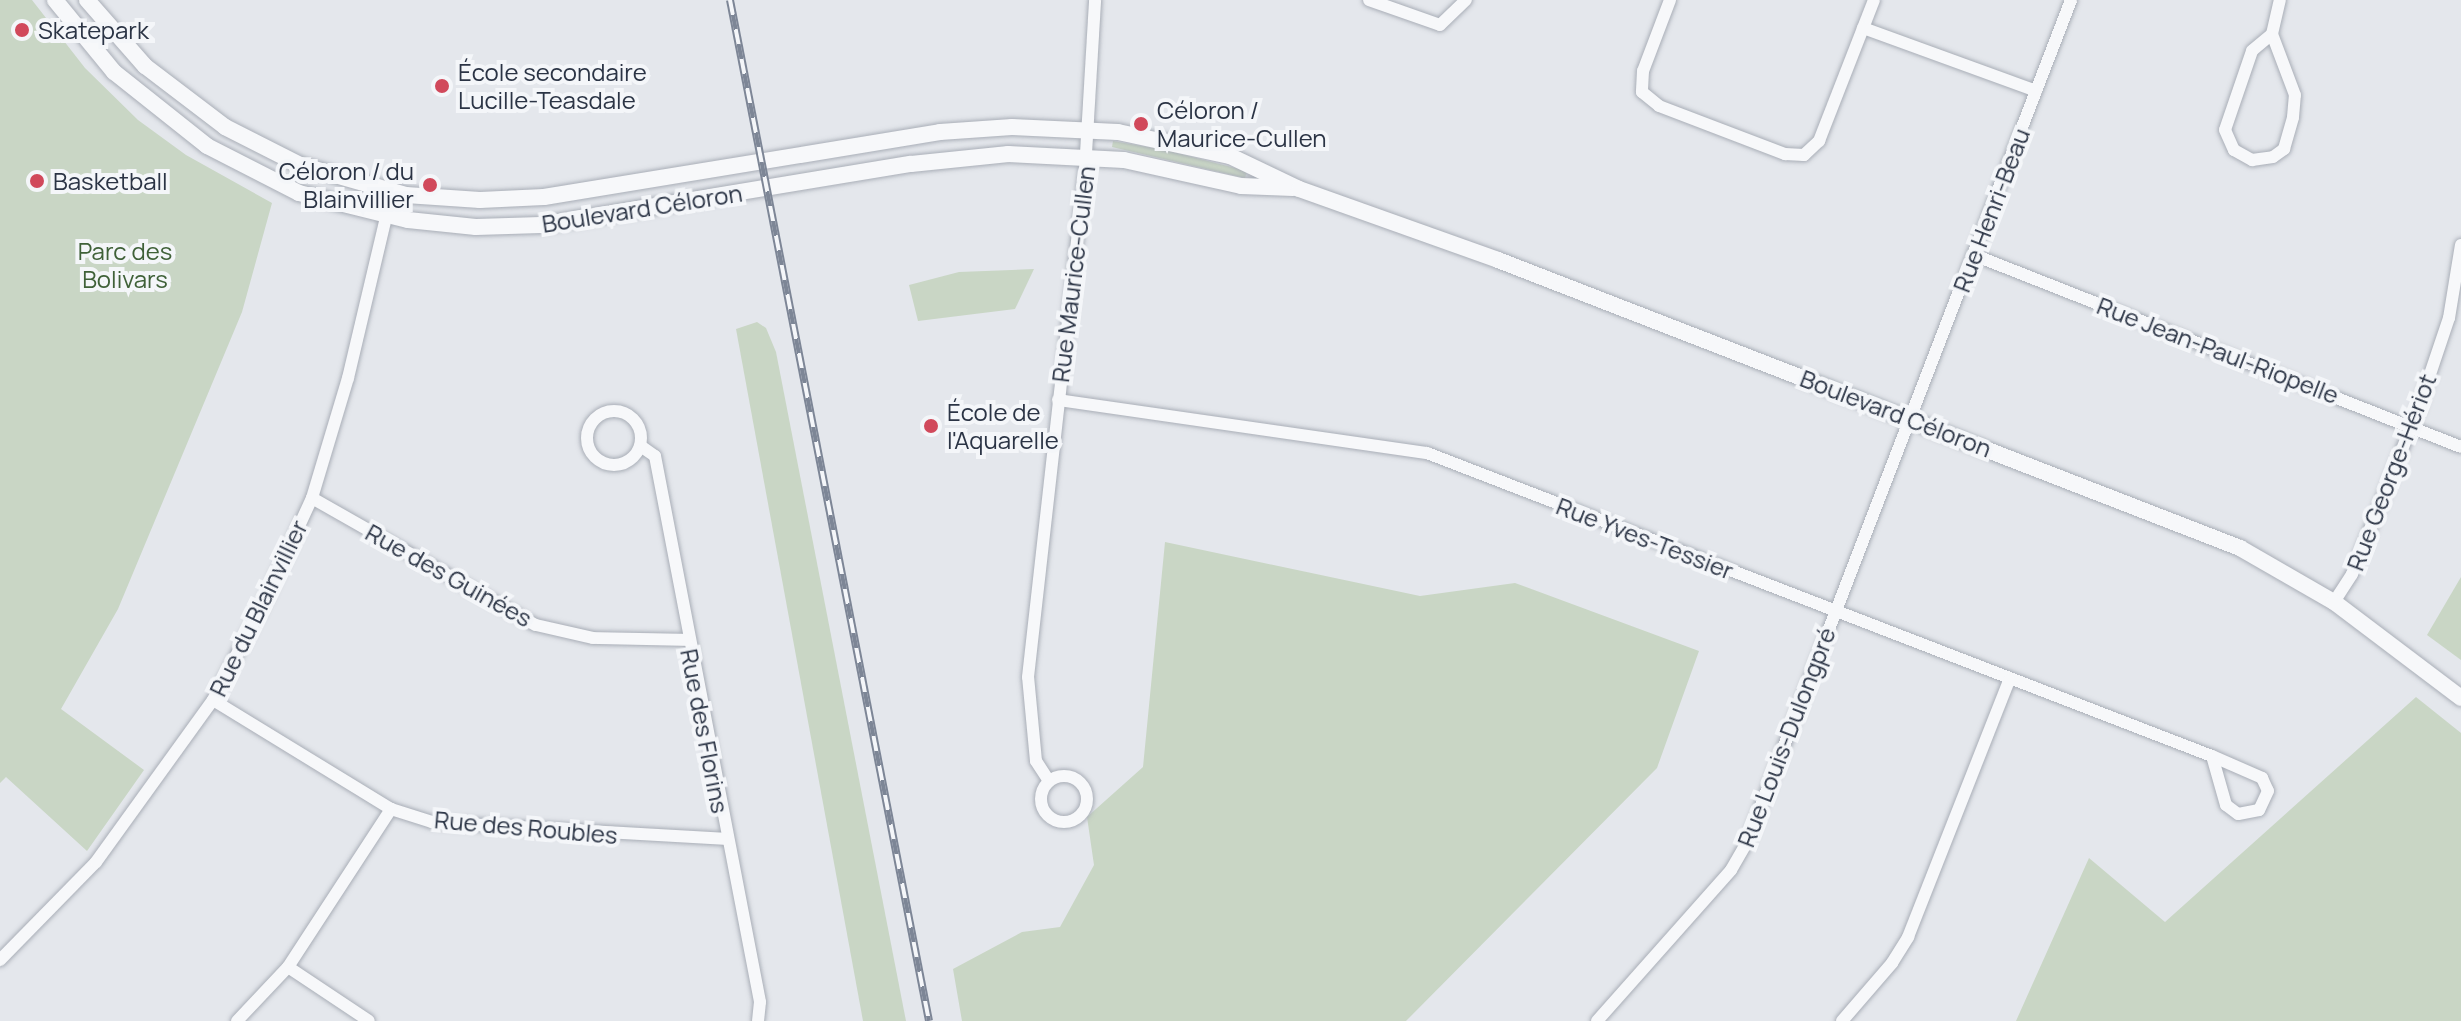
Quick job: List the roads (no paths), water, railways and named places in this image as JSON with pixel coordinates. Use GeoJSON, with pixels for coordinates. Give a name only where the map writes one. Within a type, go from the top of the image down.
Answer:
{"type":"FeatureCollection","features":[{"type":"Feature","properties":{"kind":"street","name":"Boulevard Céloron"},"geometry":{"type":"LineString","coordinates":[[55,0],[114,72],[207,146],[299,193],[387,217],[476,227],[541,225],[932,161],[1024,153],[1086,156],[1158,165],[1241,186],[1299,189]]}},
{"type":"Feature","properties":{"kind":"street","name":"Boulevard Céloron"},"geometry":{"type":"LineString","coordinates":[[87,0],[152,73],[225,127],[300,165],[392,192],[463,200],[528,199],[940,132],[1088,128],[1210,150],[1249,162],[1299,189],[1911,419],[2232,544],[2334,602],[2461,698]]}},
{"type":"Feature","properties":{"kind":"street","name":"Rue Maurice-Cullen"},"geometry":{"type":"LineString","coordinates":[[1049,781],[1036,761],[1028,677],[1086,156],[1095,0]]}},
{"type":"Feature","properties":{"kind":"street"},"geometry":{"type":"LineString","coordinates":[[1369,0],[1440,25],[1466,0]]}},
{"type":"Feature","properties":{"kind":"street"},"geometry":{"type":"LineString","coordinates":[[1670,0],[1643,71],[1642,92],[1659,106],[1785,154],[1804,155],[1819,141],[1874,0]]}},
{"type":"Feature","properties":{"kind":"street","name":"Rue Henri-Beau"},"geometry":{"type":"LineString","coordinates":[[1911,419],[2071,0]]}},
{"type":"Feature","properties":{"kind":"street"},"geometry":{"type":"LineString","coordinates":[[2272,34],[2252,51],[2225,130],[2224,138],[2234,150],[2252,160],[2273,157],[2284,149],[2293,117],[2295,95],[2272,34],[2280,0]]}},
{"type":"Feature","properties":{"kind":"street"},"geometry":{"type":"LineString","coordinates":[[1863,28],[2036,91]]}},
{"type":"Feature","properties":{"kind":"street","name":"Rue du Blainvillier"},"geometry":{"type":"LineString","coordinates":[[0,960],[96,862],[213,700],[312,498],[392,192]]}},
{"type":"Feature","properties":{"kind":"street","name":"Rue George-Hériot"},"geometry":{"type":"LineString","coordinates":[[2334,602],[2352,574],[2411,427],[2449,318],[2461,245]]}},
{"type":"Feature","properties":{"kind":"street","name":"Rue Jean-Paul-Riopelle"},"geometry":{"type":"LineString","coordinates":[[1974,255],[2461,447]]}},
{"type":"Feature","properties":{"kind":"street","name":"Rue Yves-Tessier"},"geometry":{"type":"LineString","coordinates":[[1058,400],[1427,453],[2212,756],[2262,778],[2267,798],[2259,810],[2238,814],[2226,805],[2212,756]]}},
{"type":"Feature","properties":{"kind":"street","name":"Rue des Florins"},"geometry":{"type":"LineString","coordinates":[[628,415],[644,431],[642,447],[632,457],[602,462],[585,449],[583,435],[596,419],[628,415]]}},
{"type":"Feature","properties":{"kind":"street","name":"Rue Louis-Dulongpré"},"geometry":{"type":"LineString","coordinates":[[1600,1020],[1731,870],[1747,842],[1911,419]]}},
{"type":"Feature","properties":{"kind":"street","name":"Rue des Florins"},"geometry":{"type":"LineString","coordinates":[[642,447],[655,456],[687,640],[760,1002],[758,1021]]}},
{"type":"Feature","properties":{"kind":"street","name":"Rue des Guinées"},"geometry":{"type":"LineString","coordinates":[[312,498],[536,625],[593,638],[687,640]]}},
{"type":"Feature","properties":{"kind":"street"},"geometry":{"type":"LineString","coordinates":[[1842,1021],[1892,963],[1908,937],[2009,680]]}},
{"type":"Feature","properties":{"kind":"street","name":"Rue des Roubles"},"geometry":{"type":"LineString","coordinates":[[213,700],[391,809],[432,822],[727,839]]}},
{"type":"Feature","properties":{"kind":"street"},"geometry":{"type":"LineString","coordinates":[[237,1021],[288,967],[391,809]]}},
{"type":"Feature","properties":{"kind":"street"},"geometry":{"type":"LineString","coordinates":[[288,967],[369,1021]]}},
{"type":"Feature","properties":{"kind":"railway"},"geometry":{"type":"LineString","coordinates":[[730,0],[929,1021]]}},
{"type":"Feature","properties":{"kind":"place","name":"Skatepark"},"geometry":{"type":"Point","coordinates":[22,30]}},
{"type":"Feature","properties":{"kind":"place","name":"École secondaire Lucille-Teasdale"},"geometry":{"type":"Point","coordinates":[442,86]}},
{"type":"Feature","properties":{"kind":"place","name":"Céloron / Maurice-Cullen"},"geometry":{"type":"Point","coordinates":[1141,124]}},
{"type":"Feature","properties":{"kind":"place","name":"Basketball"},"geometry":{"type":"Point","coordinates":[37,181]}},
{"type":"Feature","properties":{"kind":"place","name":"Céloron / du Blainvillier"},"geometry":{"type":"Point","coordinates":[430,185]}},
{"type":"Feature","properties":{"kind":"place","name":"École de l'Aquarelle"},"geometry":{"type":"Point","coordinates":[931,426]}},
{"type":"Feature","properties":{"kind":"park label","name":"Parc des Bolivars"},"geometry":{"type":"Point","coordinates":[125,265]}}]}
